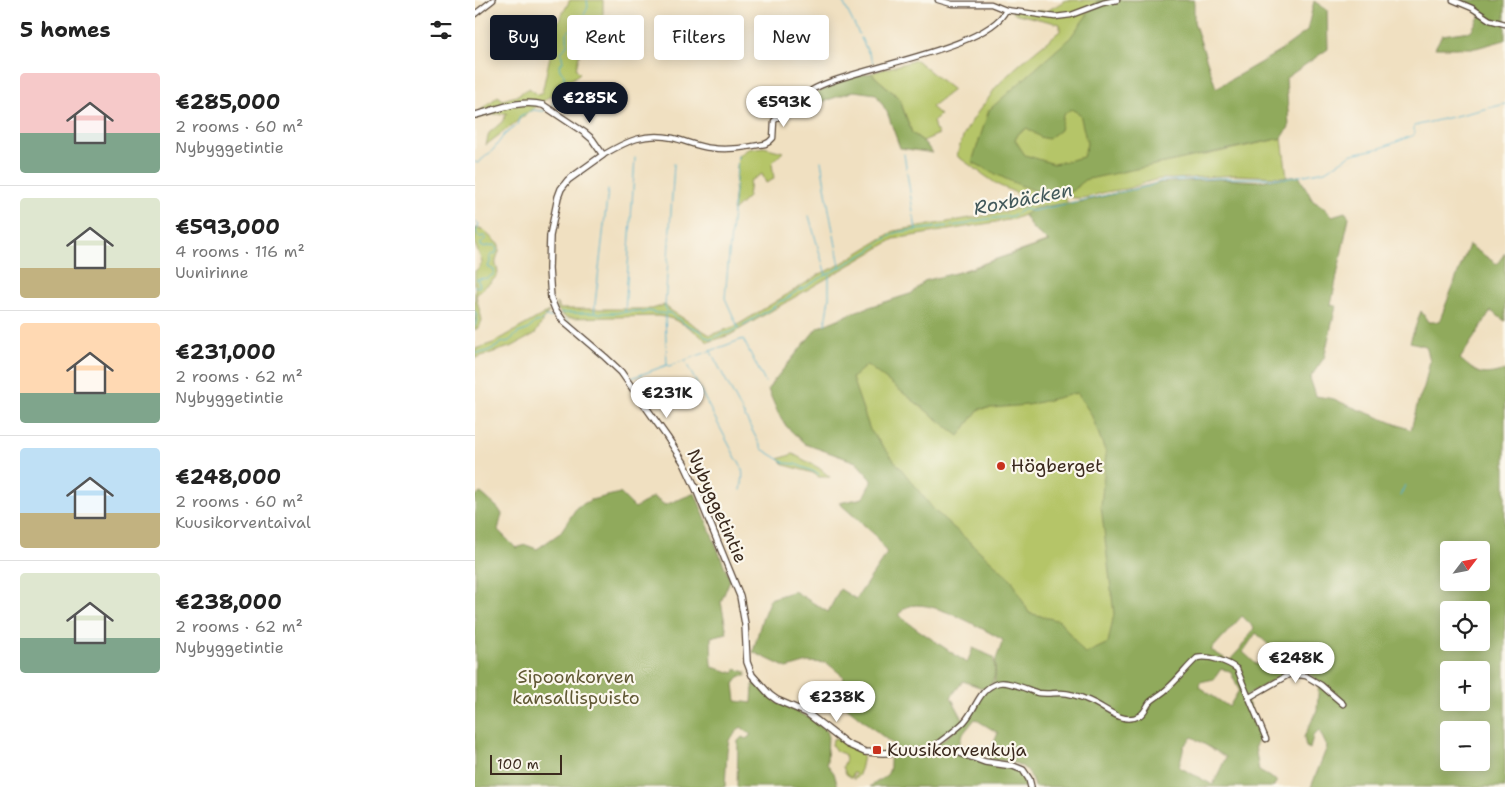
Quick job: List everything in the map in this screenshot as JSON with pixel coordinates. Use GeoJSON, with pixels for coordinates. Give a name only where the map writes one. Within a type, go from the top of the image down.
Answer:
{"type":"FeatureCollection","features":[{"type":"Feature","properties":{"kind":"street"},"geometry":{"type":"LineString","coordinates":[[475,14],[493,0]]}},
{"type":"Feature","properties":{"kind":"street"},"geometry":{"type":"LineString","coordinates":[[938,0],[952,4],[991,4],[1006,10],[1055,17],[1117,0]]}},
{"type":"Feature","properties":{"kind":"street"},"geometry":{"type":"LineString","coordinates":[[1453,0],[1473,8],[1490,20],[1505,24]]}},
{"type":"Feature","properties":{"kind":"street"},"geometry":{"type":"LineString","coordinates":[[475,116],[508,106],[535,103],[557,114],[591,139],[603,155],[628,141],[643,137],[673,138],[698,146],[721,149],[765,144],[773,138],[774,121],[799,98],[813,89],[841,77],[952,45],[997,23],[1006,10]]}},
{"type":"Feature","properties":{"kind":"street","name":"Nybyggetintie"},"geometry":{"type":"LineString","coordinates":[[603,155],[568,180],[558,197],[550,236],[549,269],[551,299],[564,322],[621,372],[684,464],[740,596],[745,624],[746,656],[749,670],[770,695],[807,713],[855,748],[871,753],[952,750],[985,762],[1013,766],[1023,770],[1029,779],[1031,787]]}},
{"type":"Feature","properties":{"kind":"street"},"geometry":{"type":"LineString","coordinates":[[929,750],[964,722],[981,694],[998,683],[1004,682],[1044,694],[1062,693],[1077,696],[1120,717],[1131,718],[1143,714],[1149,703],[1163,693],[1197,658],[1203,657],[1234,667],[1266,739]]}},
{"type":"Feature","properties":{"kind":"street"},"geometry":{"type":"LineString","coordinates":[[1248,698],[1290,674],[1306,676],[1321,685],[1343,704]]}},
{"type":"Feature","properties":{"kind":"green space"},"geometry":{"type":"Polygon","coordinates":[[[570,0],[603,0],[603,15],[567,15],[567,60],[578,60],[576,69],[580,73],[486,145],[489,133],[502,122],[507,113],[488,115],[475,119],[475,115],[498,96],[503,100],[516,96],[529,88],[538,95],[542,93],[549,60],[557,60],[557,24],[570,0]]]}},
{"type":"Feature","properties":{"kind":"green space"},"geometry":{"type":"Polygon","coordinates":[[[1066,0],[1187,0],[1234,147],[1205,155],[1282,138],[1287,177],[1235,175],[1160,179],[1085,198],[1067,196],[1067,192],[1078,187],[1080,184],[1063,193],[1077,225],[1310,394],[1412,435],[1476,541],[1440,541],[1440,547],[1297,495],[1154,718],[975,625],[888,546],[910,519],[865,465],[808,444],[786,372],[875,364],[956,273],[1049,241],[1033,229],[1024,215],[1014,219],[894,239],[730,335],[708,342],[685,325],[666,317],[568,318],[563,316],[556,303],[560,309],[652,309],[665,305],[710,335],[736,326],[894,231],[1006,212],[1030,204],[1032,200],[998,185],[957,156],[969,126],[996,87],[1021,63],[1060,31],[1060,24],[1013,13],[1013,10],[1047,11],[1066,0]]]}},
{"type":"Feature","properties":{"kind":"green space"},"geometry":{"type":"Polygon","coordinates":[[[1098,0],[1194,0],[1194,22],[1216,88],[1277,53],[1307,31],[1314,1],[1327,10],[1328,49],[1286,78],[1289,127],[1282,138],[1084,180],[1071,191],[1058,194],[1033,190],[1019,185],[972,162],[989,110],[1070,38],[1098,0]],[[1071,109],[1063,115],[1060,130],[1048,139],[1040,137],[1027,128],[1019,133],[1015,140],[1025,155],[1054,164],[1083,157],[1087,144],[1080,114],[1071,109]]]}},
{"type":"Feature","properties":{"kind":"green space"},"geometry":{"type":"Polygon","coordinates":[[[1460,0],[1505,0],[1505,40],[1476,48],[1435,48],[1442,35],[1471,31],[1482,12],[1476,6],[1460,0]]]}},
{"type":"Feature","properties":{"kind":"green space"},"geometry":{"type":"Polygon","coordinates":[[[916,60],[953,90],[931,107],[940,115],[933,121],[935,129],[939,134],[923,141],[912,133],[899,98],[871,73],[916,60]]]}},
{"type":"Feature","properties":{"kind":"green space"},"geometry":{"type":"Polygon","coordinates":[[[871,73],[899,98],[912,133],[923,141],[933,153],[900,148],[887,112],[876,94],[854,91],[810,106],[807,99],[842,79],[871,73]]]}},
{"type":"Feature","properties":{"kind":"green space"},"geometry":{"type":"Polygon","coordinates":[[[764,147],[783,152],[772,163],[774,179],[766,183],[762,174],[750,181],[748,197],[733,211],[738,156],[748,149],[764,147]]]}},
{"type":"Feature","properties":{"kind":"green space"},"geometry":{"type":"Polygon","coordinates":[[[1299,176],[1313,201],[1322,206],[1332,216],[1345,212],[1349,217],[1331,305],[1336,306],[1324,358],[1310,378],[1316,396],[1334,399],[1411,430],[1418,401],[1424,388],[1430,360],[1426,346],[1410,342],[1421,311],[1428,322],[1439,322],[1469,245],[1497,264],[1505,253],[1505,321],[1491,311],[1460,359],[1476,371],[1485,374],[1505,370],[1505,787],[1311,787],[1327,747],[1319,730],[1313,736],[1310,749],[1306,747],[1304,737],[1317,710],[1319,681],[1307,673],[1290,671],[1245,696],[1262,735],[1255,746],[1259,771],[1277,781],[1273,787],[1034,787],[1028,772],[1023,767],[1010,762],[987,759],[998,733],[975,719],[962,735],[958,749],[953,747],[934,747],[965,722],[982,694],[991,687],[995,680],[995,671],[992,683],[985,689],[963,681],[951,697],[964,721],[931,747],[901,751],[840,702],[843,676],[827,663],[808,662],[787,668],[753,652],[762,619],[770,599],[794,591],[828,612],[840,589],[856,599],[887,553],[874,534],[839,503],[863,498],[872,480],[856,462],[805,444],[786,426],[768,390],[817,328],[857,311],[913,293],[924,281],[971,269],[1049,242],[1033,229],[1024,215],[1034,208],[1084,201],[1157,183],[1217,179],[1259,181],[1299,176]],[[867,365],[852,378],[870,430],[934,510],[1012,580],[1029,613],[1060,621],[1085,654],[1108,643],[1114,614],[1101,506],[1106,453],[1091,414],[1077,393],[1028,405],[979,409],[959,436],[867,365]],[[917,605],[906,608],[898,615],[967,663],[973,648],[993,657],[995,666],[1003,640],[970,622],[928,606],[917,605]],[[1242,616],[1211,650],[1229,661],[1240,649],[1254,628],[1242,616]],[[1256,633],[1243,652],[1257,665],[1271,647],[1256,633]],[[1221,669],[1214,679],[1200,682],[1199,687],[1229,707],[1239,690],[1230,671],[1221,669]],[[1192,737],[1184,746],[1179,767],[1213,785],[1226,757],[1192,737]]]}},
{"type":"Feature","properties":{"kind":"green space"},"geometry":{"type":"Polygon","coordinates":[[[475,228],[483,230],[499,245],[499,252],[496,262],[497,276],[476,296],[482,320],[479,327],[475,330],[475,271],[482,262],[475,244],[475,228]]]}},
{"type":"Feature","properties":{"kind":"green space"},"geometry":{"type":"Polygon","coordinates":[[[549,311],[535,334],[513,346],[475,358],[475,349],[493,343],[549,311]]]}},
{"type":"Feature","properties":{"kind":"green space"},"geometry":{"type":"Polygon","coordinates":[[[793,454],[819,468],[830,477],[819,477],[813,473],[785,465],[779,459],[793,454]]]}},
{"type":"Feature","properties":{"kind":"green space","name":"Sipoonkorven kansallispuisto"},"geometry":{"type":"Polygon","coordinates":[[[481,493],[502,514],[498,530],[516,548],[526,545],[537,549],[560,533],[577,507],[591,500],[620,493],[635,508],[653,497],[665,505],[695,493],[730,580],[721,602],[727,633],[711,637],[712,667],[734,673],[735,669],[746,672],[746,676],[740,676],[734,684],[736,701],[752,703],[753,685],[756,683],[776,702],[810,718],[828,732],[827,764],[834,773],[838,787],[737,787],[738,741],[742,737],[746,739],[751,735],[741,727],[729,740],[725,787],[475,787],[475,496],[481,493]]]}},
{"type":"Feature","properties":{"kind":"green space"},"geometry":{"type":"Polygon","coordinates":[[[836,738],[863,756],[859,775],[855,779],[853,779],[856,774],[853,773],[852,778],[846,774],[843,767],[846,759],[844,754],[836,751],[832,745],[833,739],[836,738]]]}},
{"type":"Feature","properties":{"kind":"green space"},"geometry":{"type":"Polygon","coordinates":[[[952,753],[1012,768],[1023,775],[1028,787],[870,787],[888,773],[891,755],[952,753]]]}},
{"type":"Feature","properties":{"kind":"waterway"},"geometry":{"type":"LineString","coordinates":[[552,107],[555,89],[564,80],[564,75],[559,65],[563,62],[561,52],[566,46],[567,33],[570,30],[577,31],[582,28],[582,19],[588,7],[587,0]]}},
{"type":"Feature","properties":{"kind":"waterway"},"geometry":{"type":"LineString","coordinates":[[842,0],[859,34]]}},
{"type":"Feature","properties":{"kind":"waterway"},"geometry":{"type":"LineString","coordinates":[[861,38],[873,62]]}},
{"type":"Feature","properties":{"kind":"waterway","name":"Roxbäcken"},"geometry":{"type":"LineString","coordinates":[[561,313],[640,311],[642,313],[648,311],[670,313],[684,324],[701,331],[706,337],[711,339],[731,332],[898,232],[967,224],[973,221],[1012,216],[1024,209],[1032,211],[1149,186],[1161,181],[1217,178],[1289,178],[1325,171],[1352,154],[1381,148],[1414,135],[1414,126],[1505,104]]}},
{"type":"Feature","properties":{"kind":"waterway"},"geometry":{"type":"LineString","coordinates":[[475,162],[478,163],[493,150],[504,135],[517,125],[520,116],[533,110],[546,110]]}},
{"type":"Feature","properties":{"kind":"waterway"},"geometry":{"type":"LineString","coordinates":[[904,154],[916,230]]}},
{"type":"Feature","properties":{"kind":"waterway"},"geometry":{"type":"LineString","coordinates":[[738,156],[725,298],[738,327]]}},
{"type":"Feature","properties":{"kind":"waterway"},"geometry":{"type":"LineString","coordinates":[[625,312],[635,158]]}},
{"type":"Feature","properties":{"kind":"waterway"},"geometry":{"type":"LineString","coordinates":[[821,161],[840,266]]}},
{"type":"Feature","properties":{"kind":"waterway"},"geometry":{"type":"LineString","coordinates":[[668,312],[665,307],[674,164]]}},
{"type":"Feature","properties":{"kind":"waterway"},"geometry":{"type":"LineString","coordinates":[[594,313],[608,190]]}},
{"type":"Feature","properties":{"kind":"waterway"},"geometry":{"type":"LineString","coordinates":[[809,216],[826,275]]}},
{"type":"Feature","properties":{"kind":"waterway"},"geometry":{"type":"LineString","coordinates":[[475,221],[479,225],[476,231],[477,235],[486,238],[481,243],[481,246],[494,245],[497,249],[495,254],[490,256],[488,267],[494,270],[494,274],[488,278],[477,279],[480,285],[479,287],[475,286]]}},
{"type":"Feature","properties":{"kind":"waterway"},"geometry":{"type":"LineString","coordinates":[[825,324],[829,298],[829,275]]}},
{"type":"Feature","properties":{"kind":"waterway"},"geometry":{"type":"LineString","coordinates":[[475,311],[477,318],[475,326]]}},
{"type":"Feature","properties":{"kind":"waterway","name":"Roxbäcken"},"geometry":{"type":"LineString","coordinates":[[475,353],[485,352],[501,343],[509,341],[536,322],[542,321],[544,317],[555,315]]}},
{"type":"Feature","properties":{"kind":"waterway"},"geometry":{"type":"LineString","coordinates":[[665,315],[667,365],[669,366],[743,339],[765,382]]}},
{"type":"Feature","properties":{"kind":"waterway"},"geometry":{"type":"LineString","coordinates":[[565,319],[606,354]]}},
{"type":"Feature","properties":{"kind":"waterway"},"geometry":{"type":"LineString","coordinates":[[710,350],[762,449],[785,463],[795,464],[819,474]]}},
{"type":"Feature","properties":{"kind":"waterway"},"geometry":{"type":"LineString","coordinates":[[685,361],[741,465],[743,477],[741,490]]}},
{"type":"Feature","properties":{"kind":"waterway"},"geometry":{"type":"LineString","coordinates":[[629,379],[667,365]]}},
{"type":"Feature","properties":{"kind":"waterway"},"geometry":{"type":"LineString","coordinates":[[1400,496],[1405,485]]}},
{"type":"Feature","properties":{"kind":"place","name":"Högberget"},"geometry":{"type":"Point","coordinates":[1001,466]}},
{"type":"Feature","properties":{"kind":"place","name":"Kuusikorvenkuja"},"geometry":{"type":"Point","coordinates":[877,750]}}]}
